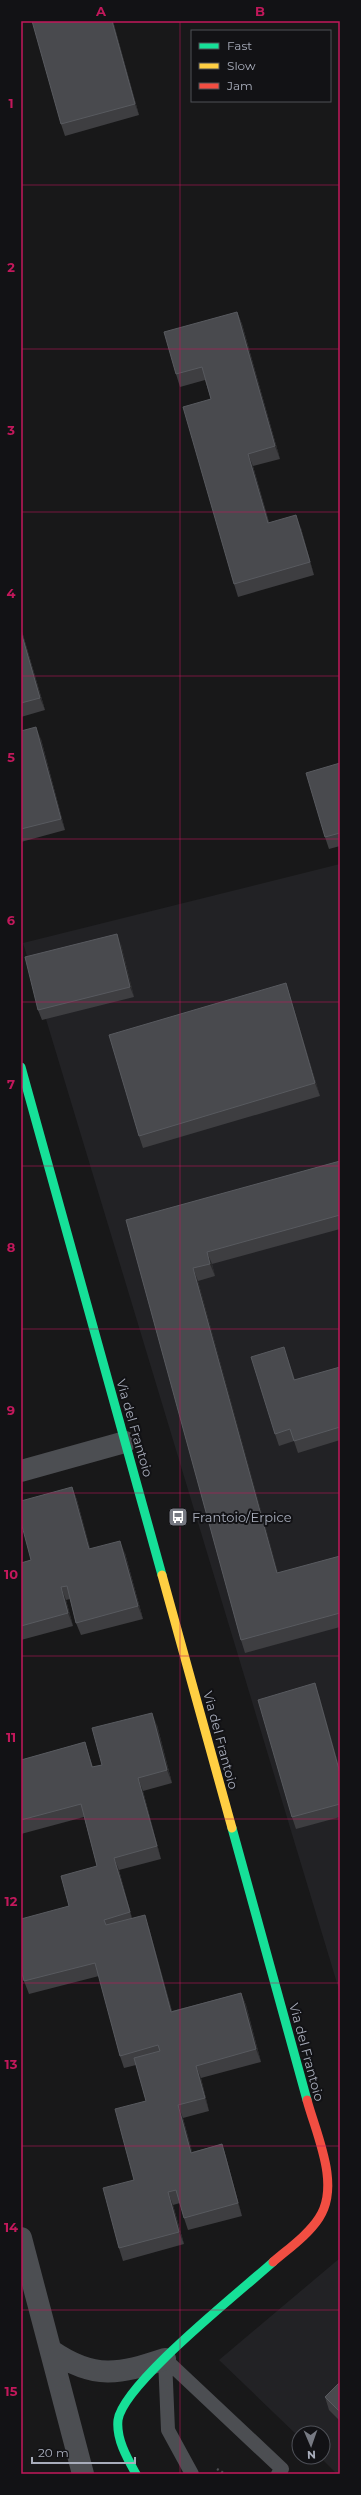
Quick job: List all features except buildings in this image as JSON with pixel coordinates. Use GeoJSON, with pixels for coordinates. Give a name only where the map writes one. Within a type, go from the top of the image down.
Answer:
{"type":"FeatureCollection","features":[{"type":"Feature","properties":{"kind":"street","name":"Via del Frantoio"},"geometry":{"type":"LineString","coordinates":[[21,1067],[326,2169],[328,2183],[328,2198],[324,2212],[314,2225],[165,2359],[128,2397],[120,2412],[120,2441],[125,2455],[136,2474]]}},
{"type":"Feature","properties":{"kind":"street"},"geometry":{"type":"LineString","coordinates":[[21,1471],[126,1442]]}},
{"type":"Feature","properties":{"kind":"street"},"geometry":{"type":"LineString","coordinates":[[21,2238],[52,2351],[83,2474]]}},
{"type":"Feature","properties":{"kind":"street"},"geometry":{"type":"LineString","coordinates":[[52,2351],[80,2366],[111,2372],[131,2370],[165,2359]]}},
{"type":"Feature","properties":{"kind":"lane"},"geometry":{"type":"LineString","coordinates":[[165,2359],[168,2430],[192,2474]]}},
{"type":"Feature","properties":{"kind":"lane"},"geometry":{"type":"LineString","coordinates":[[165,2359],[282,2469],[278,2474]]}},
{"type":"Feature","properties":{"kind":"shaded area"},"geometry":{"type":"Polygon","coordinates":[[[340,864],[340,1993],[23,943],[340,864]]]}},
{"type":"Feature","properties":{"kind":"shaded area"},"geometry":{"type":"Polygon","coordinates":[[[340,2258],[340,2474],[337,2474],[328,2465],[331,2465],[331,2425],[291,2425],[291,2429],[219,2360],[340,2258]]]}},
{"type":"Feature","properties":{"kind":"traffic: fast"},"geometry":{"type":"LineString","coordinates":[[21,1067],[162,1575]]}},
{"type":"Feature","properties":{"kind":"traffic: fast"},"geometry":{"type":"LineString","coordinates":[[232,1828],[307,2100]]}},
{"type":"Feature","properties":{"kind":"traffic: fast"},"geometry":{"type":"LineString","coordinates":[[136,2474],[120,2441],[118,2420],[125,2404],[140,2384],[185,2338],[273,2262]]}},
{"type":"Feature","properties":{"kind":"traffic: slow"},"geometry":{"type":"LineString","coordinates":[[162,1575],[232,1828]]}},
{"type":"Feature","properties":{"kind":"traffic: jam"},"geometry":{"type":"LineString","coordinates":[[273,2262],[298,2242],[309,2230],[319,2218],[325,2205],[328,2190],[325,2159],[307,2100]]}},
{"type":"Feature","properties":{"kind":"place","name":"Frantoio/Erpice"},"geometry":{"type":"Point","coordinates":[178,1517]}}]}
